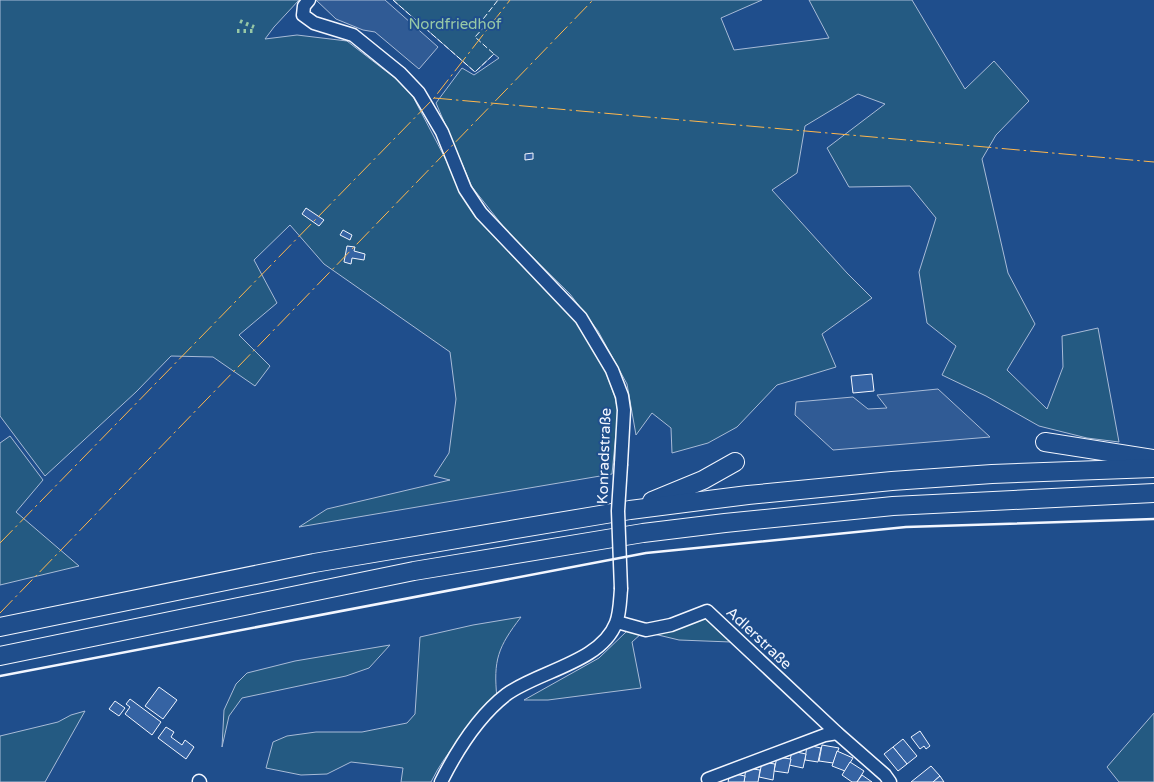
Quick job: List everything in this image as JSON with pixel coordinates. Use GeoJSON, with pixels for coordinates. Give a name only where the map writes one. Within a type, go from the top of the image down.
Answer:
{"type":"FeatureCollection","features":[{"type":"Feature","properties":{"kind":"highway"},"geometry":{"type":"LineString","coordinates":[[1045,442],[1154,460]]}},
{"type":"Feature","properties":{"kind":"highway"},"geometry":{"type":"LineString","coordinates":[[630,510],[703,480],[735,462]]}},
{"type":"Feature","properties":{"kind":"highway"},"geometry":{"type":"LineString","coordinates":[[0,627],[314,563],[630,510],[748,495],[892,481],[992,474],[1154,468]]}},
{"type":"Feature","properties":{"kind":"highway"},"geometry":{"type":"LineString","coordinates":[[0,656],[414,571],[643,533],[893,506],[1154,493]]}},
{"type":"Feature","properties":{"kind":"street","name":"Konradstraße"},"geometry":{"type":"LineString","coordinates":[[309,0],[304,6],[303,15],[314,23],[353,35],[400,73],[419,93],[442,132],[465,189],[481,213],[581,318],[612,370],[622,396],[624,410],[618,510],[621,589],[617,622],[604,642],[588,654],[522,685],[506,695],[492,708],[466,740],[442,782]]}},
{"type":"Feature","properties":{"kind":"street","name":"Adlerstraße"},"geometry":{"type":"LineString","coordinates":[[617,622],[646,630],[671,625],[707,611],[890,782]]}},
{"type":"Feature","properties":{"kind":"street"},"geometry":{"type":"LineString","coordinates":[[708,779],[825,735],[837,733]]}},
{"type":"Feature","properties":{"kind":"green space"},"geometry":{"type":"Polygon","coordinates":[[[0,0],[299,0],[265,39],[297,35],[347,41],[409,89],[456,179],[461,195],[499,242],[577,321],[604,367],[615,397],[618,412],[612,474],[299,527],[327,509],[450,480],[434,476],[449,453],[456,399],[450,352],[324,264],[290,225],[254,260],[277,303],[239,335],[270,366],[255,386],[213,357],[171,356],[136,392],[45,476],[0,416],[0,0]]]}},
{"type":"Feature","properties":{"kind":"green space","name":"Nordfriedhof"},"geometry":{"type":"Polygon","coordinates":[[[393,0],[762,0],[721,18],[734,50],[829,38],[809,0],[912,0],[965,89],[994,61],[1029,101],[996,135],[982,159],[1008,273],[1035,324],[1007,370],[1047,409],[1063,367],[1062,336],[1098,328],[1119,442],[1087,438],[1039,426],[986,396],[942,375],[956,346],[927,323],[919,272],[936,218],[910,186],[849,187],[827,148],[885,104],[858,94],[805,126],[797,173],[772,190],[872,298],[822,334],[836,367],[777,385],[737,427],[708,443],[672,453],[671,428],[652,413],[636,435],[627,384],[598,331],[570,294],[510,235],[472,187],[436,103],[462,68],[474,75],[499,58],[494,54],[475,72],[393,0]]]}},
{"type":"Feature","properties":{"kind":"green space"},"geometry":{"type":"Polygon","coordinates":[[[10,436],[43,480],[16,512],[79,566],[0,585],[0,443],[10,436]]]}},
{"type":"Feature","properties":{"kind":"green space"},"geometry":{"type":"Polygon","coordinates":[[[521,617],[507,637],[499,654],[496,674],[497,698],[452,748],[431,782],[401,782],[403,768],[351,762],[327,774],[301,775],[266,768],[273,742],[287,736],[316,732],[362,732],[407,723],[415,714],[420,637],[521,617]]]}},
{"type":"Feature","properties":{"kind":"green space"},"geometry":{"type":"Polygon","coordinates":[[[706,618],[731,642],[679,640],[654,634],[696,619],[706,618]]]}},
{"type":"Feature","properties":{"kind":"green space"},"geometry":{"type":"Polygon","coordinates":[[[627,631],[642,633],[632,642],[641,688],[548,700],[524,700],[599,658],[627,631]]]}},
{"type":"Feature","properties":{"kind":"green space"},"geometry":{"type":"Polygon","coordinates":[[[390,645],[369,668],[346,676],[242,698],[229,716],[222,747],[224,710],[236,684],[247,673],[295,661],[390,645]]]}},
{"type":"Feature","properties":{"kind":"green space"},"geometry":{"type":"Polygon","coordinates":[[[85,711],[45,782],[0,782],[0,736],[58,722],[71,715],[85,711]]]}},
{"type":"Feature","properties":{"kind":"green space"},"geometry":{"type":"Polygon","coordinates":[[[1154,713],[1154,782],[1119,782],[1107,767],[1154,713]]]}},
{"type":"Feature","properties":{"kind":"shaded area"},"geometry":{"type":"Polygon","coordinates":[[[316,0],[385,0],[438,47],[419,69],[375,32],[363,30],[336,19],[316,0]]]}},
{"type":"Feature","properties":{"kind":"shaded area"},"geometry":{"type":"Polygon","coordinates":[[[938,389],[990,437],[833,450],[795,415],[796,402],[853,397],[868,409],[887,408],[877,395],[938,389]]]}},
{"type":"Feature","properties":{"kind":"building"},"geometry":{"type":"Polygon","coordinates":[[[533,153],[533,159],[525,160],[525,154],[533,153]]]}},
{"type":"Feature","properties":{"kind":"building"},"geometry":{"type":"Polygon","coordinates":[[[306,208],[324,220],[319,226],[302,214],[306,208]]]}},
{"type":"Feature","properties":{"kind":"building"},"geometry":{"type":"Polygon","coordinates":[[[343,230],[352,235],[350,240],[340,235],[343,230]]]}},
{"type":"Feature","properties":{"kind":"building"},"geometry":{"type":"Polygon","coordinates":[[[347,246],[355,247],[354,251],[365,254],[364,260],[352,258],[351,264],[344,262],[347,246]]]}},
{"type":"Feature","properties":{"kind":"building"},"geometry":{"type":"Polygon","coordinates":[[[872,374],[874,391],[853,393],[851,376],[872,374]]]}},
{"type":"Feature","properties":{"kind":"building"},"geometry":{"type":"Polygon","coordinates":[[[159,687],[177,700],[163,719],[145,706],[159,687]]]}},
{"type":"Feature","properties":{"kind":"building"},"geometry":{"type":"Polygon","coordinates":[[[130,699],[161,722],[152,735],[125,714],[130,707],[126,704],[130,699]]]}},
{"type":"Feature","properties":{"kind":"building"},"geometry":{"type":"Polygon","coordinates":[[[115,701],[125,708],[119,716],[109,709],[115,701]]]}},
{"type":"Feature","properties":{"kind":"building"},"geometry":{"type":"Polygon","coordinates":[[[166,727],[174,732],[171,737],[182,745],[185,740],[194,747],[186,759],[158,738],[166,727]]]}},
{"type":"Feature","properties":{"kind":"building"},"geometry":{"type":"Polygon","coordinates":[[[920,731],[930,746],[926,749],[924,746],[920,749],[911,737],[920,731]]]}},
{"type":"Feature","properties":{"kind":"building"},"geometry":{"type":"Polygon","coordinates":[[[903,739],[917,756],[907,764],[893,747],[903,739]]]}},
{"type":"Feature","properties":{"kind":"building"},"geometry":{"type":"Polygon","coordinates":[[[807,745],[821,748],[818,762],[805,760],[807,745]]]}},
{"type":"Feature","properties":{"kind":"building"},"geometry":{"type":"Polygon","coordinates":[[[822,745],[839,748],[833,763],[819,761],[822,745]]]}},
{"type":"Feature","properties":{"kind":"building"},"geometry":{"type":"Polygon","coordinates":[[[893,747],[907,764],[898,771],[884,754],[893,747]]]}},
{"type":"Feature","properties":{"kind":"building"},"geometry":{"type":"Polygon","coordinates":[[[792,751],[806,754],[803,768],[789,765],[792,751]]]}},
{"type":"Feature","properties":{"kind":"building"},"geometry":{"type":"Polygon","coordinates":[[[837,751],[853,758],[845,771],[832,766],[837,751]]]}},
{"type":"Feature","properties":{"kind":"building"},"geometry":{"type":"Polygon","coordinates":[[[777,757],[791,759],[788,773],[774,771],[777,757]]]}},
{"type":"Feature","properties":{"kind":"building"},"geometry":{"type":"Polygon","coordinates":[[[762,762],[775,764],[773,780],[759,777],[762,762]]]}},
{"type":"Feature","properties":{"kind":"building"},"geometry":{"type":"Polygon","coordinates":[[[850,762],[864,771],[857,782],[852,782],[842,775],[850,762]]]}},
{"type":"Feature","properties":{"kind":"building"},"geometry":{"type":"Polygon","coordinates":[[[931,766],[940,776],[933,782],[911,782],[931,766]]]}},
{"type":"Feature","properties":{"kind":"building"},"geometry":{"type":"Polygon","coordinates":[[[746,768],[760,770],[758,782],[744,782],[746,768]]]}},
{"type":"Feature","properties":{"kind":"building"},"geometry":{"type":"Polygon","coordinates":[[[730,773],[745,776],[744,782],[728,782],[730,773]]]}},
{"type":"Feature","properties":{"kind":"building"},"geometry":{"type":"Polygon","coordinates":[[[862,775],[872,782],[857,782],[862,775]]]}},
{"type":"Feature","properties":{"kind":"building"},"geometry":{"type":"Polygon","coordinates":[[[940,776],[944,782],[933,782],[940,776]]]}},
{"type":"Feature","properties":{"kind":"hedge"},"geometry":{"type":"LineString","coordinates":[[240,21],[254,27]]}},
{"type":"Feature","properties":{"kind":"hedge"},"geometry":{"type":"LineString","coordinates":[[237,31],[253,31]]}},
{"type":"Feature","properties":{"kind":"fence"},"geometry":{"type":"LineString","coordinates":[[393,0],[475,72],[494,54],[475,37],[485,26],[480,23],[498,0]]}},
{"type":"Feature","properties":{"kind":"wall"},"geometry":{"type":"LineString","coordinates":[[0,676],[646,553],[906,527],[1154,519]]}},
{"type":"Feature","properties":{"kind":"power"},"geometry":{"type":"LineString","coordinates":[[0,543],[434,98],[510,0]]}},
{"type":"Feature","properties":{"kind":"power"},"geometry":{"type":"LineString","coordinates":[[0,613],[593,0]]}},
{"type":"Feature","properties":{"kind":"power"},"geometry":{"type":"LineString","coordinates":[[434,98],[1154,162]]}}]}
